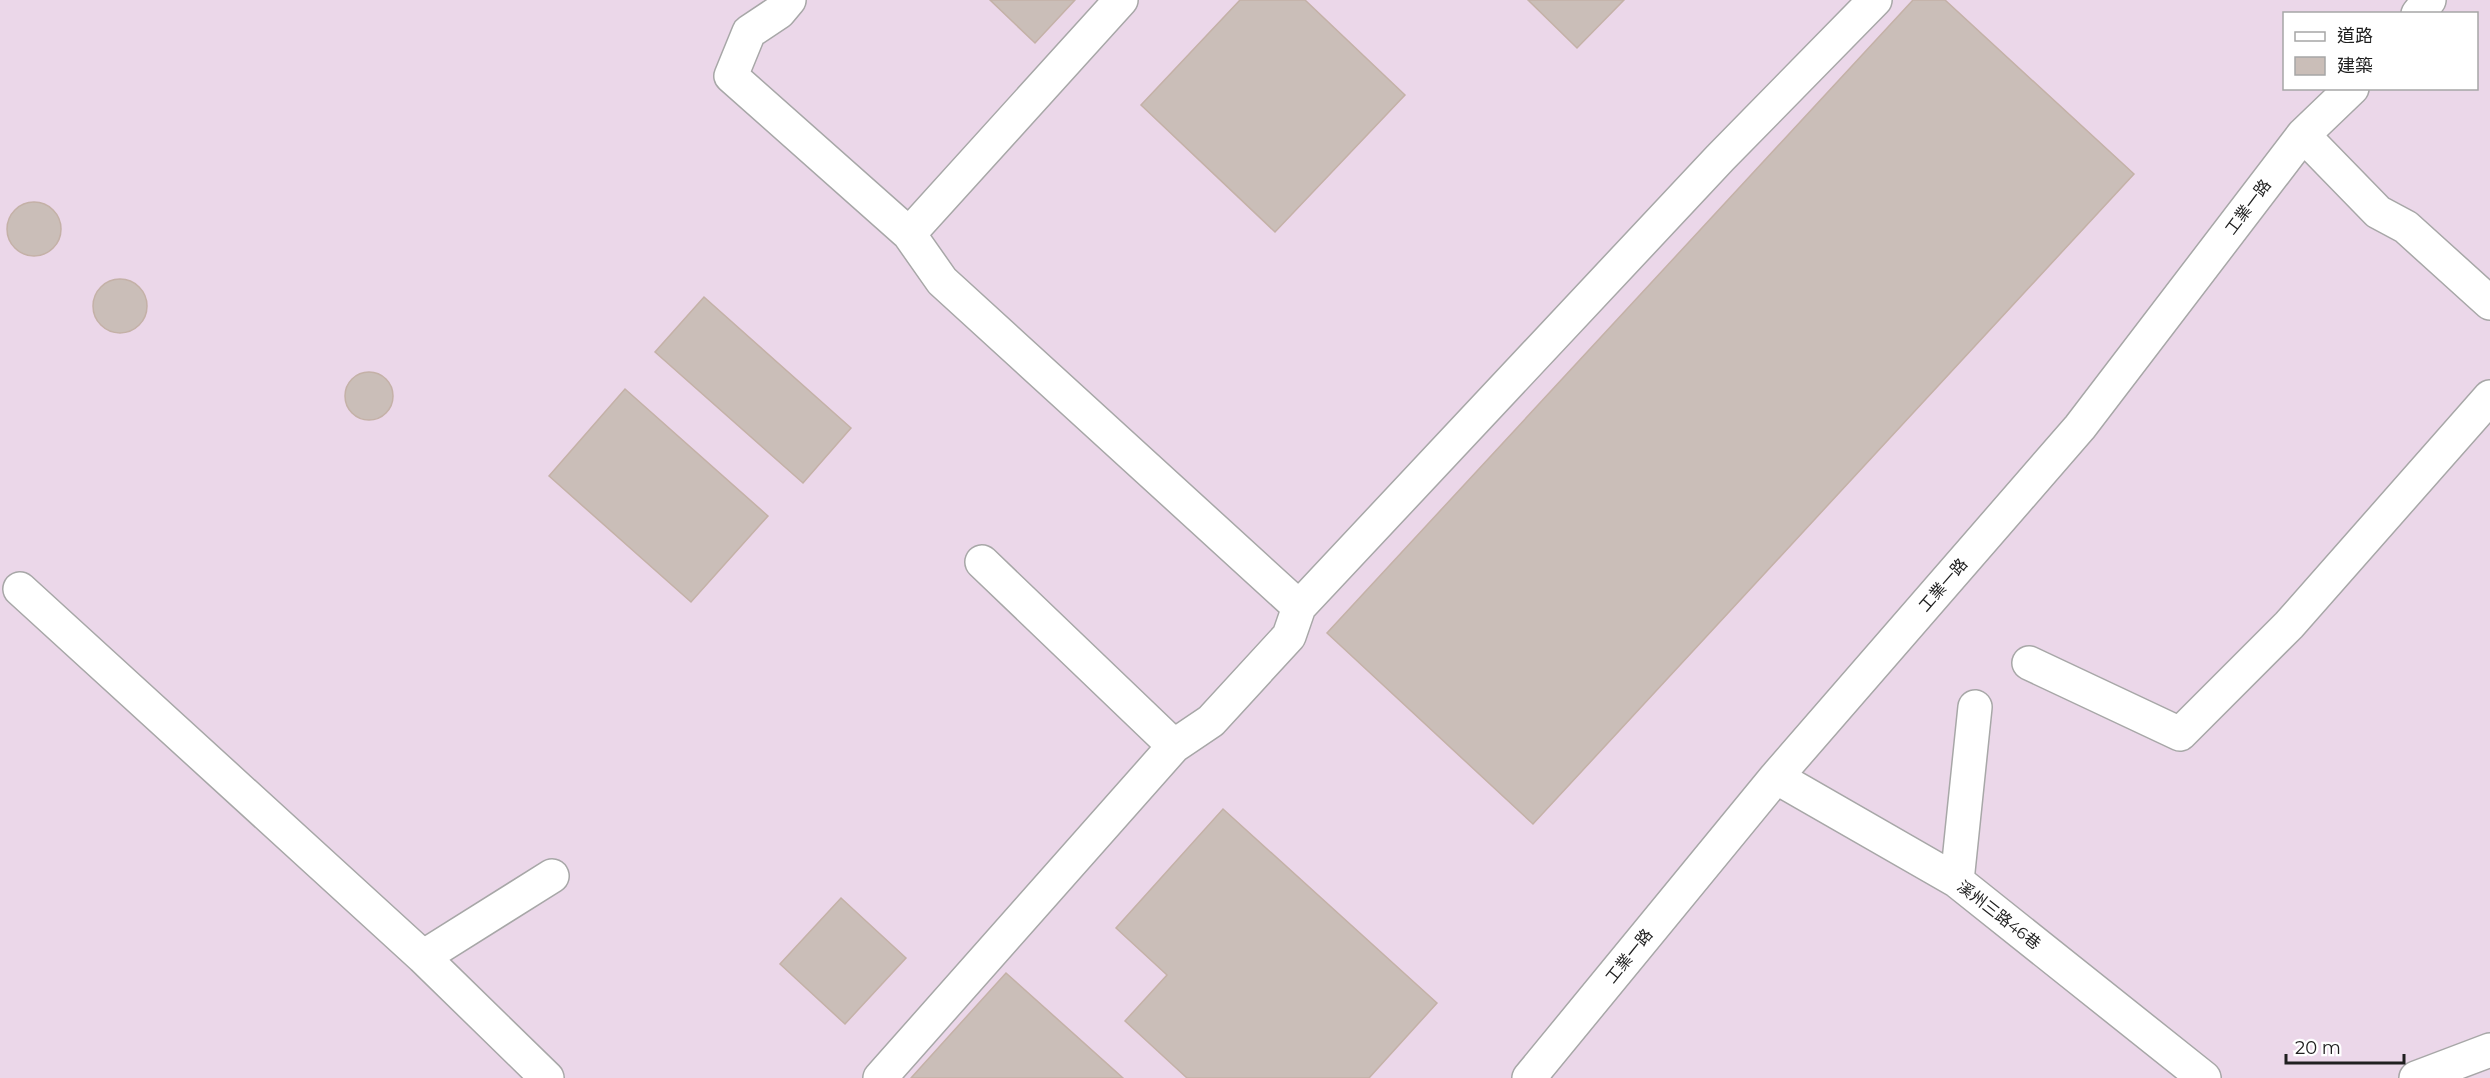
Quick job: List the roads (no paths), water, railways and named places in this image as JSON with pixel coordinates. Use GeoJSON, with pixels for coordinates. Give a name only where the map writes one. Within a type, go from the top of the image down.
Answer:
{"type":"FeatureCollection","features":[{"type":"Feature","properties":{"kind":"street"},"geometry":{"type":"LineString","coordinates":[[789,0],[779,12],[749,32],[731,76],[909,234],[942,281],[1299,608]]}},
{"type":"Feature","properties":{"kind":"street"},"geometry":{"type":"LineString","coordinates":[[909,234],[1121,0]]}},
{"type":"Feature","properties":{"kind":"street"},"geometry":{"type":"LineString","coordinates":[[880,1078],[1174,746],[1211,721],[1289,636],[1299,608],[1720,158],[1875,0]]}},
{"type":"Feature","properties":{"kind":"street"},"geometry":{"type":"LineString","coordinates":[[2420,12],[2429,0]]}},
{"type":"Feature","properties":{"kind":"street","name":"工業一路"},"geometry":{"type":"LineString","coordinates":[[1529,1078],[1776,777],[2080,427],[2303,135],[2350,90]]}},
{"type":"Feature","properties":{"kind":"street"},"geometry":{"type":"LineString","coordinates":[[2303,135],[2378,212],[2406,227],[2490,303]]}},
{"type":"Feature","properties":{"kind":"street"},"geometry":{"type":"LineString","coordinates":[[2029,663],[2180,734],[2289,625],[2490,397]]}},
{"type":"Feature","properties":{"kind":"street"},"geometry":{"type":"LineString","coordinates":[[982,562],[1174,746]]}},
{"type":"Feature","properties":{"kind":"street"},"geometry":{"type":"LineString","coordinates":[[20,589],[423,957],[547,1078]]}},
{"type":"Feature","properties":{"kind":"street"},"geometry":{"type":"LineString","coordinates":[[1957,881],[1975,707]]}},
{"type":"Feature","properties":{"kind":"street","name":"溪州三路46巷"},"geometry":{"type":"LineString","coordinates":[[1776,777],[1957,881],[2204,1078]]}},
{"type":"Feature","properties":{"kind":"street"},"geometry":{"type":"LineString","coordinates":[[423,957],[552,876]]}},
{"type":"Feature","properties":{"kind":"street"},"geometry":{"type":"LineString","coordinates":[[2416,1078],[2490,1050]]}}]}
